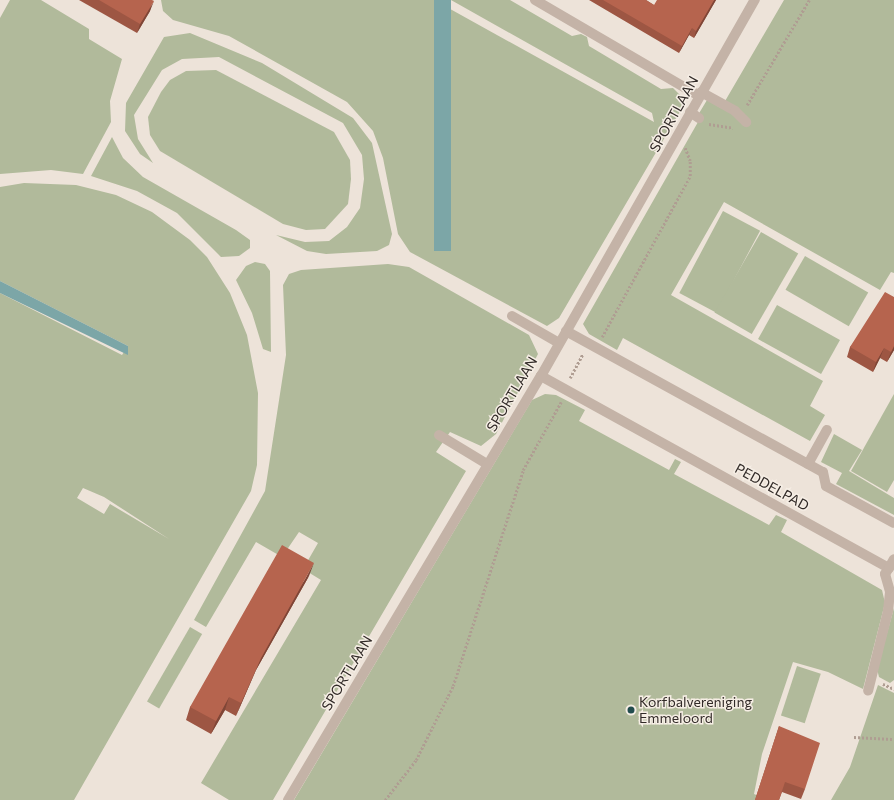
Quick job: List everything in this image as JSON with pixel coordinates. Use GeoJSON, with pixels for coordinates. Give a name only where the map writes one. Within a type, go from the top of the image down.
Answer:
{"type":"FeatureCollection","features":[{"type":"Feature","properties":{"kind":"street"},"geometry":{"type":"LineString","coordinates":[[535,0],[743,119]]}},
{"type":"Feature","properties":{"kind":"street","name":"SPORTLAAN"},"geometry":{"type":"LineString","coordinates":[[288,800],[487,464],[541,376],[700,94],[755,0]]}},
{"type":"Feature","properties":{"kind":"street"},"geometry":{"type":"LineString","coordinates":[[690,112],[699,118]]}},
{"type":"Feature","properties":{"kind":"street"},"geometry":{"type":"LineString","coordinates":[[512,316],[559,343]]}},
{"type":"Feature","properties":{"kind":"street"},"geometry":{"type":"LineString","coordinates":[[566,331],[823,472],[826,486],[894,523]]}},
{"type":"Feature","properties":{"kind":"street","name":"PEDDELPAD"},"geometry":{"type":"LineString","coordinates":[[541,376],[892,563],[885,574],[890,600],[868,691]]}},
{"type":"Feature","properties":{"kind":"street"},"geometry":{"type":"LineString","coordinates":[[808,464],[827,430]]}},
{"type":"Feature","properties":{"kind":"street"},"geometry":{"type":"LineString","coordinates":[[439,435],[487,464]]}},
{"type":"Feature","properties":{"kind":"path"},"geometry":{"type":"LineString","coordinates":[[699,118],[714,127],[733,128],[743,119],[809,0]]}},
{"type":"Feature","properties":{"kind":"path"},"geometry":{"type":"LineString","coordinates":[[600,341],[690,176],[690,160],[684,146]]}},
{"type":"Feature","properties":{"kind":"path"},"geometry":{"type":"LineString","coordinates":[[568,382],[585,351]]}},
{"type":"Feature","properties":{"kind":"path"},"geometry":{"type":"LineString","coordinates":[[385,800],[416,760],[450,692],[523,470],[563,399]]}},
{"type":"Feature","properties":{"kind":"path"},"geometry":{"type":"LineString","coordinates":[[854,737],[892,739]]}},
{"type":"Feature","properties":{"kind":"green space"},"geometry":{"type":"Polygon","coordinates":[[[10,0],[41,0],[89,29],[89,39],[122,59],[110,101],[111,122],[83,174],[51,170],[0,174],[0,18],[10,0]]]}},
{"type":"Feature","properties":{"kind":"green space"},"geometry":{"type":"Polygon","coordinates":[[[161,0],[434,0],[654,122],[652,113],[451,0],[510,0],[572,36],[581,34],[587,37],[589,46],[661,89],[673,88],[681,96],[682,108],[559,318],[547,326],[410,252],[398,234],[383,158],[373,131],[347,102],[229,36],[173,20],[163,11],[161,0]]]}},
{"type":"Feature","properties":{"kind":"green space"},"geometry":{"type":"Polygon","coordinates":[[[784,0],[894,0],[894,273],[891,272],[880,290],[724,202],[671,295],[823,381],[810,406],[825,415],[810,441],[623,338],[617,350],[589,334],[583,324],[698,122],[698,115],[707,100],[721,108],[784,0]]]}},
{"type":"Feature","properties":{"kind":"green space"},"geometry":{"type":"Polygon","coordinates":[[[190,33],[262,63],[353,118],[372,143],[392,234],[389,245],[377,251],[326,254],[307,251],[276,235],[305,242],[329,241],[347,227],[360,208],[364,179],[362,155],[343,123],[219,57],[182,59],[162,70],[134,115],[138,139],[153,163],[140,154],[125,131],[126,103],[164,37],[190,33]]]}},
{"type":"Feature","properties":{"kind":"green space"},"geometry":{"type":"Polygon","coordinates":[[[216,70],[334,132],[350,160],[351,179],[348,204],[325,229],[306,230],[283,224],[160,151],[150,135],[148,117],[161,92],[170,80],[186,71],[216,70]]]}},
{"type":"Feature","properties":{"kind":"green space"},"geometry":{"type":"Polygon","coordinates":[[[112,137],[123,158],[143,177],[236,230],[250,240],[250,248],[239,256],[221,257],[177,213],[137,191],[91,176],[112,137]]]}},
{"type":"Feature","properties":{"kind":"green space"},"geometry":{"type":"Polygon","coordinates":[[[24,183],[76,185],[116,195],[152,212],[190,240],[207,257],[230,293],[247,335],[258,393],[257,465],[251,491],[74,800],[0,800],[0,293],[122,355],[128,346],[0,281],[0,187],[24,183]],[[83,488],[77,498],[104,514],[110,504],[169,539],[104,497],[83,488]]]}},
{"type":"Feature","properties":{"kind":"green space"},"geometry":{"type":"Polygon","coordinates":[[[723,211],[760,231],[716,313],[679,293],[723,211]]]}},
{"type":"Feature","properties":{"kind":"green space"},"geometry":{"type":"Polygon","coordinates":[[[761,232],[798,254],[752,334],[714,313],[761,232]]]}},
{"type":"Feature","properties":{"kind":"green space"},"geometry":{"type":"Polygon","coordinates":[[[805,256],[868,292],[849,326],[786,290],[805,256]]]}},
{"type":"Feature","properties":{"kind":"green space"},"geometry":{"type":"Polygon","coordinates":[[[255,262],[265,264],[270,271],[271,352],[263,349],[252,313],[236,280],[246,266],[255,262]]]}},
{"type":"Feature","properties":{"kind":"green space"},"geometry":{"type":"Polygon","coordinates":[[[388,264],[409,267],[529,335],[538,354],[496,434],[481,446],[450,432],[436,452],[466,471],[273,800],[229,800],[201,783],[321,580],[303,569],[318,543],[299,532],[282,557],[256,542],[206,627],[194,620],[265,491],[286,355],[283,285],[289,274],[301,270],[388,264]]]}},
{"type":"Feature","properties":{"kind":"green space"},"geometry":{"type":"Polygon","coordinates":[[[777,305],[840,340],[821,374],[758,339],[777,305]]]}},
{"type":"Feature","properties":{"kind":"green space"},"geometry":{"type":"Polygon","coordinates":[[[545,394],[556,395],[585,410],[579,421],[669,470],[675,459],[681,462],[674,474],[769,525],[776,515],[787,520],[781,532],[882,590],[885,603],[863,689],[828,672],[793,662],[762,754],[754,794],[768,800],[294,800],[532,400],[545,394]]]}},
{"type":"Feature","properties":{"kind":"green space"},"geometry":{"type":"Polygon","coordinates":[[[894,394],[894,480],[887,492],[851,471],[894,394]]]}},
{"type":"Feature","properties":{"kind":"green space"},"geometry":{"type":"Polygon","coordinates":[[[834,434],[862,450],[849,471],[894,498],[894,515],[836,484],[842,473],[821,462],[834,434]]]}},
{"type":"Feature","properties":{"kind":"green space"},"geometry":{"type":"Polygon","coordinates":[[[894,608],[894,680],[890,683],[879,677],[877,669],[894,608]]]}},
{"type":"Feature","properties":{"kind":"green space"},"geometry":{"type":"Polygon","coordinates":[[[190,627],[202,634],[159,708],[147,701],[190,627]]]}},
{"type":"Feature","properties":{"kind":"green space"},"geometry":{"type":"Polygon","coordinates":[[[797,666],[821,674],[805,723],[781,715],[797,666]]]}},
{"type":"Feature","properties":{"kind":"green space"},"geometry":{"type":"Polygon","coordinates":[[[878,685],[894,693],[894,800],[831,800],[850,767],[878,685]]]}},
{"type":"Feature","properties":{"kind":"water"},"geometry":{"type":"Polygon","coordinates":[[[434,0],[451,0],[451,251],[434,251],[434,0]]]}},
{"type":"Feature","properties":{"kind":"water"},"geometry":{"type":"Polygon","coordinates":[[[0,281],[128,346],[128,355],[0,293],[0,281]]]}},
{"type":"Feature","properties":{"kind":"building"},"geometry":{"type":"Polygon","coordinates":[[[99,0],[152,0],[154,1],[140,24],[99,0]]]}},
{"type":"Feature","properties":{"kind":"building"},"geometry":{"type":"Polygon","coordinates":[[[603,0],[646,0],[654,5],[657,0],[714,0],[696,31],[692,28],[682,46],[603,0]]]}},
{"type":"Feature","properties":{"kind":"building"},"geometry":{"type":"Polygon","coordinates":[[[885,292],[894,297],[894,346],[891,352],[884,348],[876,362],[850,347],[885,292]]]}},
{"type":"Feature","properties":{"kind":"building"},"geometry":{"type":"Polygon","coordinates":[[[282,545],[314,563],[261,658],[241,703],[229,697],[216,721],[190,707],[282,545]]]}},
{"type":"Feature","properties":{"kind":"building"},"geometry":{"type":"Polygon","coordinates":[[[779,726],[820,743],[805,789],[785,782],[779,800],[755,800],[779,726]]]}},
{"type":"Feature","properties":{"kind":"place","name":"Korfbalvereniging Emmeloord"},"geometry":{"type":"Point","coordinates":[631,710]}}]}
